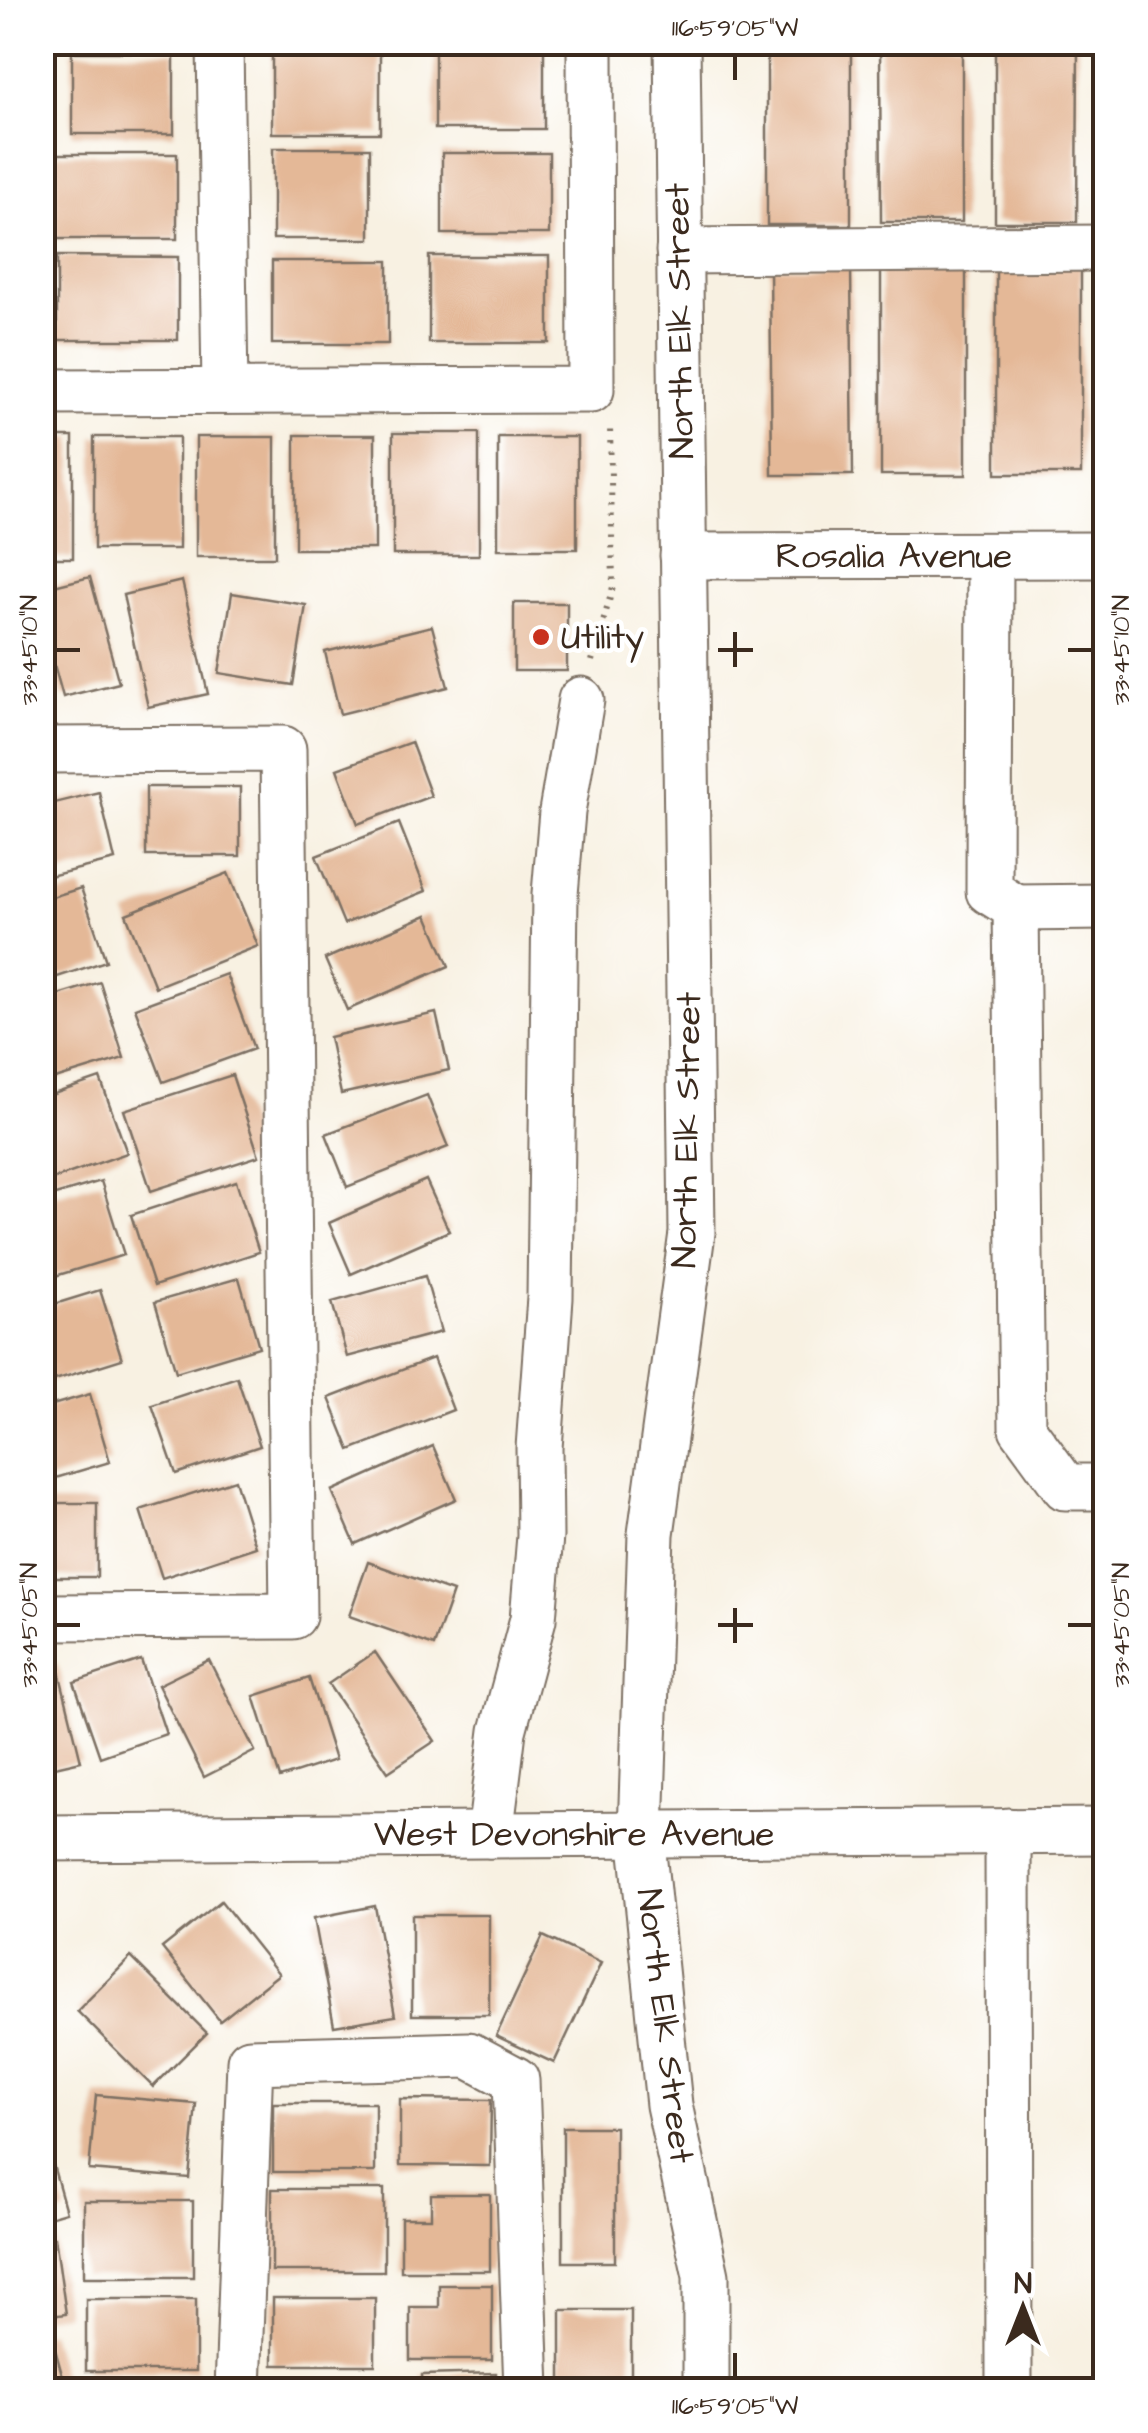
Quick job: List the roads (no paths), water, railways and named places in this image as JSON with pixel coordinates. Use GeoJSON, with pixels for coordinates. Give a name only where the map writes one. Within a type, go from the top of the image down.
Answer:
{"type":"FeatureCollection","features":[{"type":"Feature","properties":{"kind":"street"},"geometry":{"type":"LineString","coordinates":[[220,42],[225,391]]}},
{"type":"Feature","properties":{"kind":"street"},"geometry":{"type":"LineString","coordinates":[[42,392],[591,390],[590,42]]}},
{"type":"Feature","properties":{"kind":"street","name":"North Elk Street"},"geometry":{"type":"LineString","coordinates":[[678,42],[692,1233],[651,1534],[641,1833],[669,2105],[706,2276],[706,2390]]}},
{"type":"Feature","properties":{"kind":"street"},"geometry":{"type":"LineString","coordinates":[[680,250],[1106,248]]}},
{"type":"Feature","properties":{"kind":"street","name":"Rosalia Avenue"},"geometry":{"type":"LineString","coordinates":[[683,556],[1106,556]]}},
{"type":"Feature","properties":{"kind":"street"},"geometry":{"type":"LineString","coordinates":[[990,556],[989,891],[1016,908],[1106,906]]}},
{"type":"Feature","properties":{"kind":"street"},"geometry":{"type":"LineString","coordinates":[[490,1835],[503,1731],[533,1619],[539,1553],[539,1448],[550,1298],[555,894],[562,812],[581,700]]}},
{"type":"Feature","properties":{"kind":"street"},"geometry":{"type":"LineString","coordinates":[[42,750],[283,749],[293,1616],[42,1617]]}},
{"type":"Feature","properties":{"kind":"street"},"geometry":{"type":"LineString","coordinates":[[1016,908],[1022,1428],[1065,1487],[1106,1487]]}},
{"type":"Feature","properties":{"kind":"street","name":"West Devonshire Avenue"},"geometry":{"type":"LineString","coordinates":[[42,1838],[1106,1830]]}},
{"type":"Feature","properties":{"kind":"street"},"geometry":{"type":"LineString","coordinates":[[1008,1831],[1009,2390]]}},
{"type":"Feature","properties":{"kind":"street"},"geometry":{"type":"LineString","coordinates":[[238,2390],[250,2061],[469,2054],[516,2080],[527,2390]]}},
{"type":"Feature","properties":{"kind":"place","name":"Utility"},"geometry":{"type":"Point","coordinates":[541,637]}}]}
